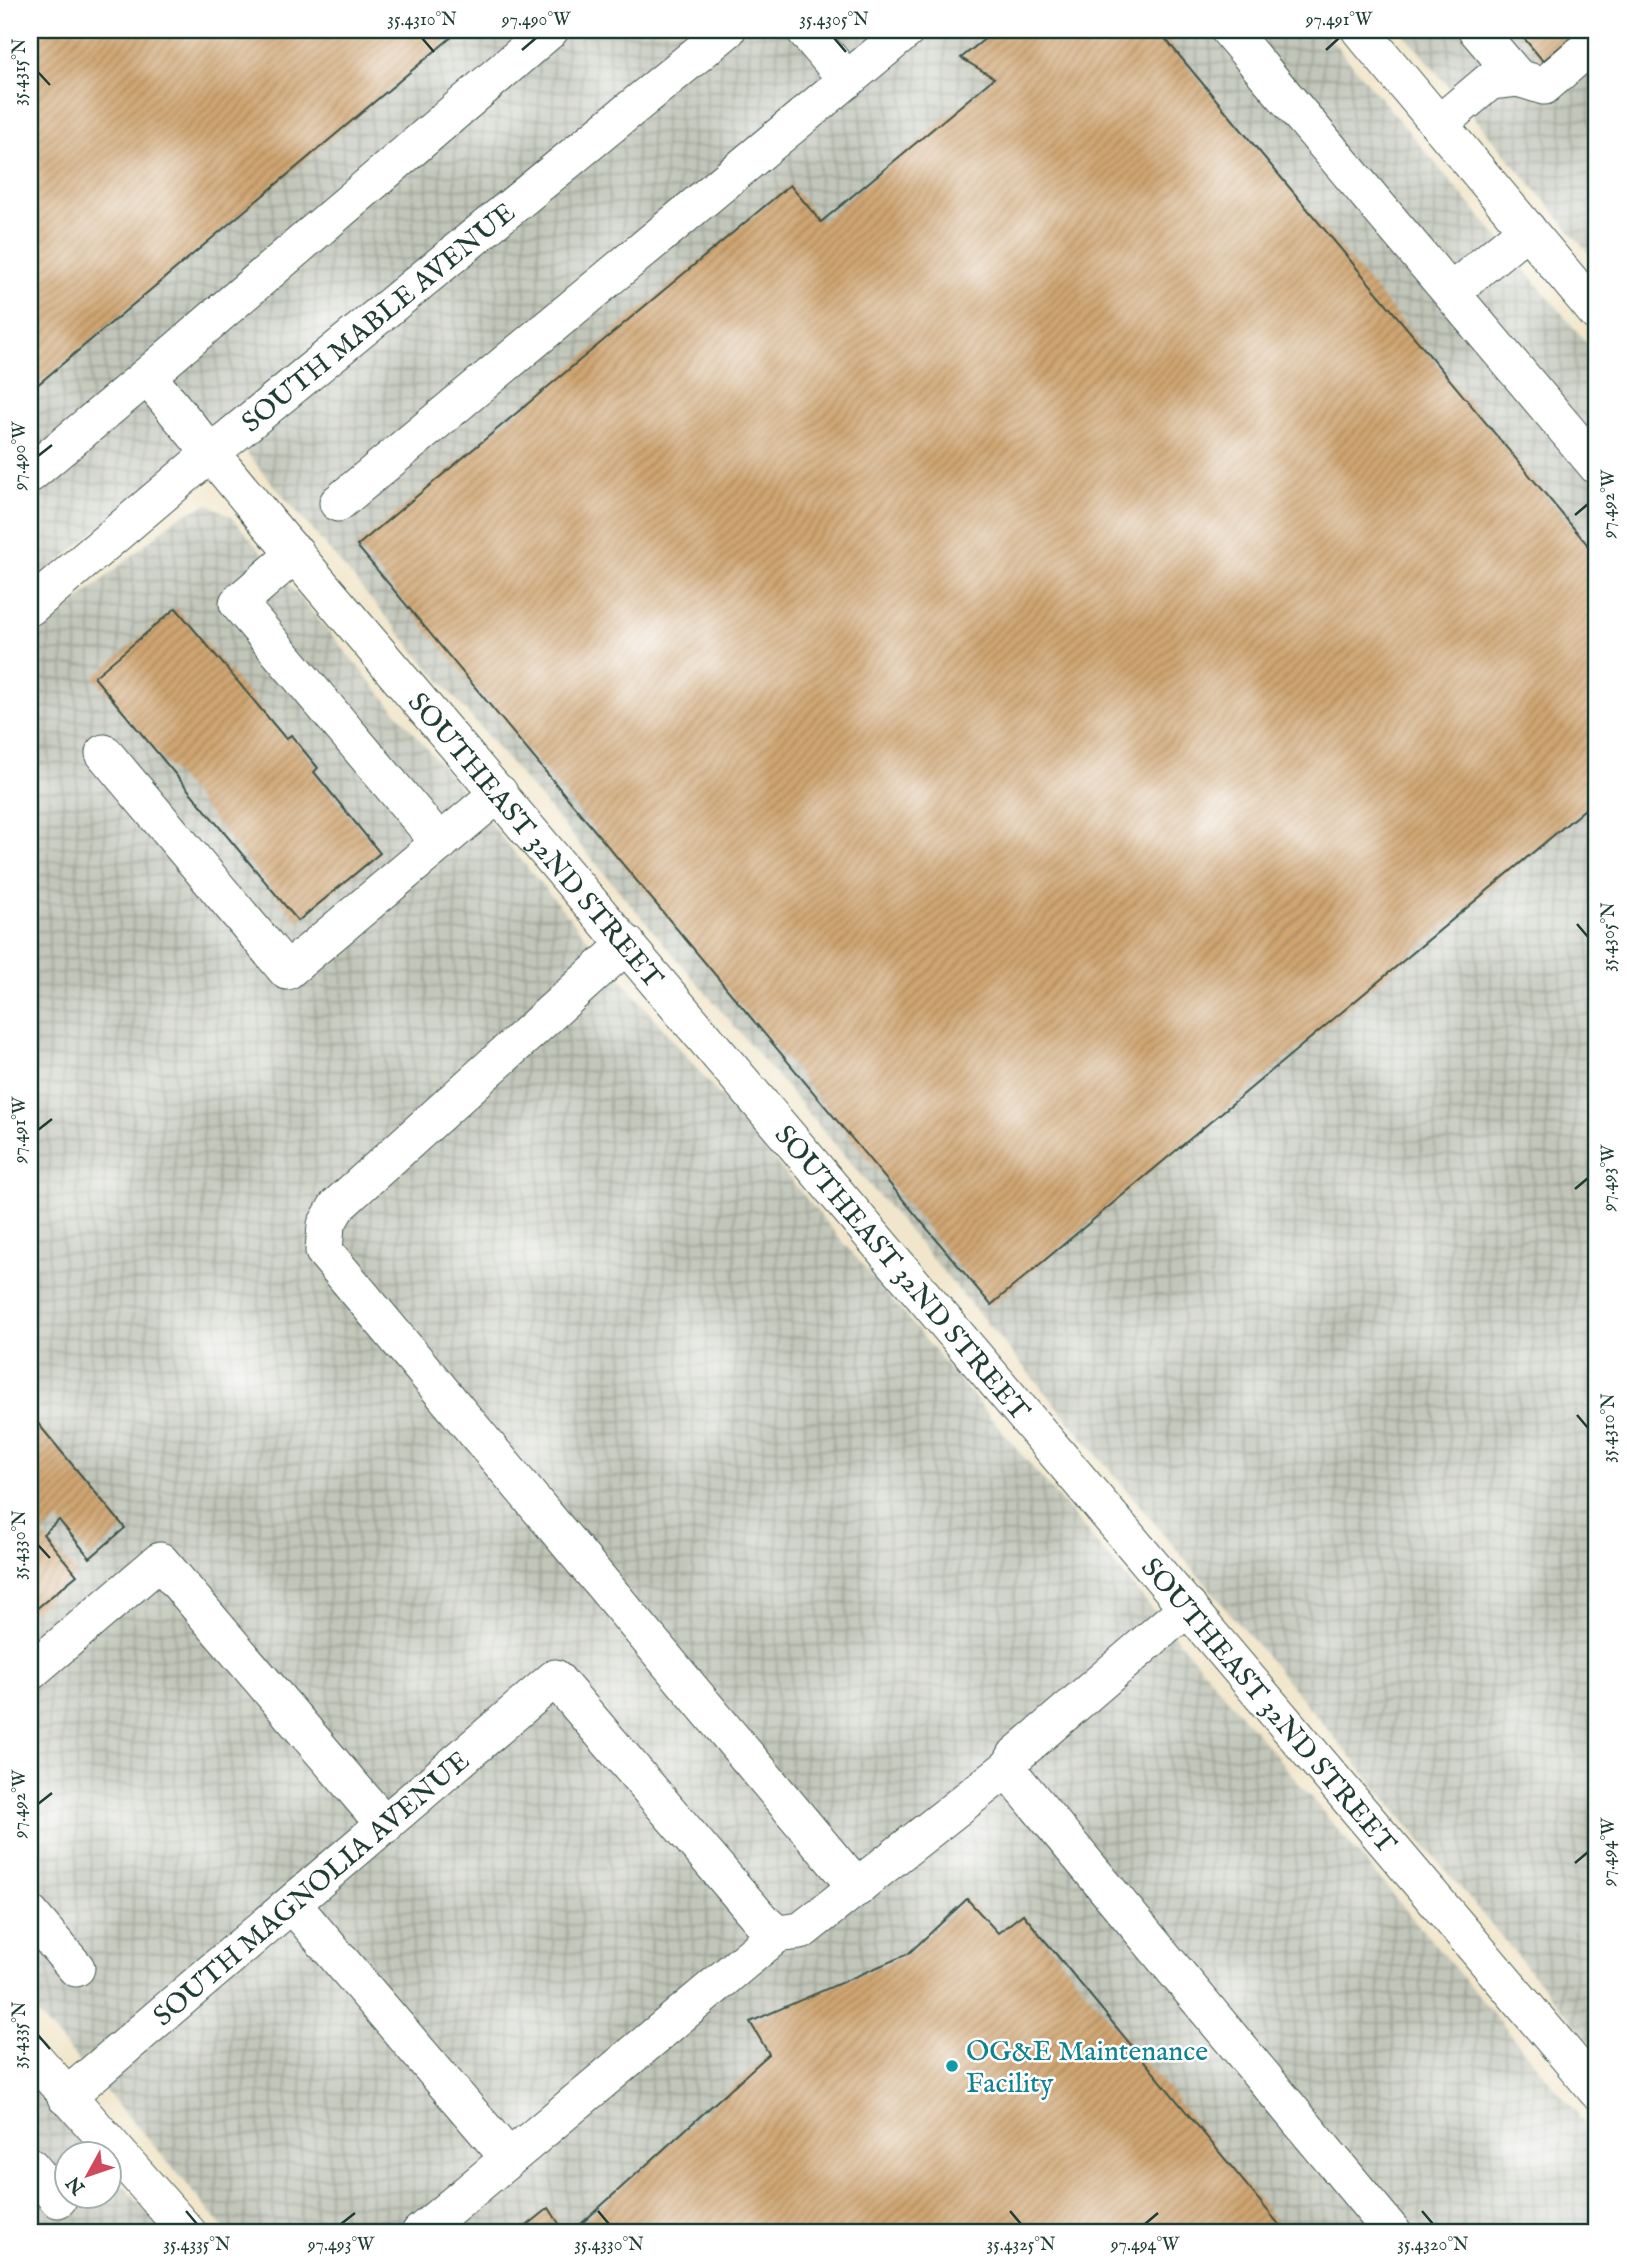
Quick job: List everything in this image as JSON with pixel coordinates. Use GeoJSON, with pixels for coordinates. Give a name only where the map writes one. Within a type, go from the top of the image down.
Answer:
{"type":"FeatureCollection","features":[{"type":"Feature","properties":{"kind":"street"},"geometry":{"type":"LineString","coordinates":[[30,474],[550,30]]}},
{"type":"Feature","properties":{"kind":"street","name":"SOUTH MABLE AVENUE"},"geometry":{"type":"LineString","coordinates":[[30,607],[211,453],[727,30]]}},
{"type":"Feature","properties":{"kind":"street"},"geometry":{"type":"LineString","coordinates":[[805,30],[848,80]]}},
{"type":"Feature","properties":{"kind":"street"},"geometry":{"type":"LineString","coordinates":[[338,503],[907,30]]}},
{"type":"Feature","properties":{"kind":"street"},"geometry":{"type":"LineString","coordinates":[[1229,30],[1597,466]]}},
{"type":"Feature","properties":{"kind":"street"},"geometry":{"type":"LineString","coordinates":[[1360,30],[1597,313]]}},
{"type":"Feature","properties":{"kind":"street"},"geometry":{"type":"LineString","coordinates":[[1478,30],[1518,78]]}},
{"type":"Feature","properties":{"kind":"street"},"geometry":{"type":"LineString","coordinates":[[1439,124],[1490,81],[1518,78],[1544,86],[1597,40]]}},
{"type":"Feature","properties":{"kind":"street"},"geometry":{"type":"LineString","coordinates":[[1451,292],[1527,229]]}},
{"type":"Feature","properties":{"kind":"street","name":"SOUTHEAST 32ND STREET"},"geometry":{"type":"LineString","coordinates":[[147,376],[1597,2091]]}},
{"type":"Feature","properties":{"kind":"street"},"geometry":{"type":"LineString","coordinates":[[296,553],[238,603],[440,843]]}},
{"type":"Feature","properties":{"kind":"street"},"geometry":{"type":"LineString","coordinates":[[104,753],[287,971],[499,793]]}},
{"type":"Feature","properties":{"kind":"street"},"geometry":{"type":"LineString","coordinates":[[627,944],[337,1206],[326,1225],[324,1251],[857,1888]]}},
{"type":"Feature","properties":{"kind":"street"},"geometry":{"type":"LineString","coordinates":[[30,1672],[160,1561],[385,1825]]}},
{"type":"Feature","properties":{"kind":"street"},"geometry":{"type":"LineString","coordinates":[[419,2233],[777,1934],[801,1931],[1010,1766],[1016,1755],[1188,1606]]}},
{"type":"Feature","properties":{"kind":"street","name":"SOUTH MAGNOLIA AVENUE"},"geometry":{"type":"LineString","coordinates":[[66,2097],[555,1678],[762,1921],[777,1934]]}},
{"type":"Feature","properties":{"kind":"street"},"geometry":{"type":"LineString","coordinates":[[1010,1766],[1012,1775],[1393,2233]]}},
{"type":"Feature","properties":{"kind":"street"},"geometry":{"type":"LineString","coordinates":[[292,1904],[509,2158]]}},
{"type":"Feature","properties":{"kind":"street"},"geometry":{"type":"LineString","coordinates":[[30,1914],[76,1968]]}},
{"type":"Feature","properties":{"kind":"street"},"geometry":{"type":"LineString","coordinates":[[30,2053],[188,2233]]}},
{"type":"Feature","properties":{"kind":"street"},"geometry":{"type":"LineString","coordinates":[[30,2166],[52,2192]]}},
{"type":"Feature","properties":{"kind":"shaded area"},"geometry":{"type":"Polygon","coordinates":[[[30,30],[1323,30],[1597,355],[1597,2051],[991,1328],[221,423],[30,587],[30,30]]]}},
{"type":"Feature","properties":{"kind":"shaded area"},"geometry":{"type":"Polygon","coordinates":[[[1401,30],[1597,30],[1597,263],[1401,30]]]}},
{"type":"Feature","properties":{"kind":"shaded area"},"geometry":{"type":"Polygon","coordinates":[[[208,504],[232,517],[1597,2137],[1597,2233],[228,2233],[30,2006],[30,641],[179,516],[208,504]]]}},
{"type":"Feature","properties":{"kind":"shaded area"},"geometry":{"type":"Polygon","coordinates":[[[30,2074],[86,2140],[52,2140],[52,2210],[122,2210],[122,2183],[164,2233],[30,2233],[30,2074]]]}},
{"type":"Feature","properties":{"kind":"building"},"geometry":{"type":"Polygon","coordinates":[[[30,30],[460,30],[30,391],[30,30]]]}},
{"type":"Feature","properties":{"kind":"building"},"geometry":{"type":"Polygon","coordinates":[[[996,30],[1158,30],[1597,556],[1597,799],[991,1305],[357,546],[790,185],[821,222],[994,78],[961,58],[996,30]]]}},
{"type":"Feature","properties":{"kind":"building"},"geometry":{"type":"Polygon","coordinates":[[[1517,30],[1580,30],[1543,61],[1517,30]]]}},
{"type":"Feature","properties":{"kind":"building"},"geometry":{"type":"Polygon","coordinates":[[[176,608],[286,739],[291,735],[318,768],[314,772],[380,853],[298,921],[94,677],[176,608]]]}},
{"type":"Feature","properties":{"kind":"building"},"geometry":{"type":"Polygon","coordinates":[[[30,1414],[125,1528],[90,1558],[59,1520],[43,1534],[77,1575],[30,1614],[30,1414]]]}},
{"type":"Feature","properties":{"kind":"building","name":"OG&E Maintenance Facility"},"geometry":{"type":"Polygon","coordinates":[[[967,1899],[998,1933],[1023,1914],[1286,2233],[571,2233],[769,2054],[750,2022],[908,1954],[967,1899]]]}},
{"type":"Feature","properties":{"kind":"building"},"geometry":{"type":"Polygon","coordinates":[[[549,2208],[565,2233],[518,2233],[549,2208]]]}},
{"type":"Feature","properties":{"kind":"place","name":"OG&E Maintenance Facility"},"geometry":{"type":"Point","coordinates":[952,2066]}}]}
